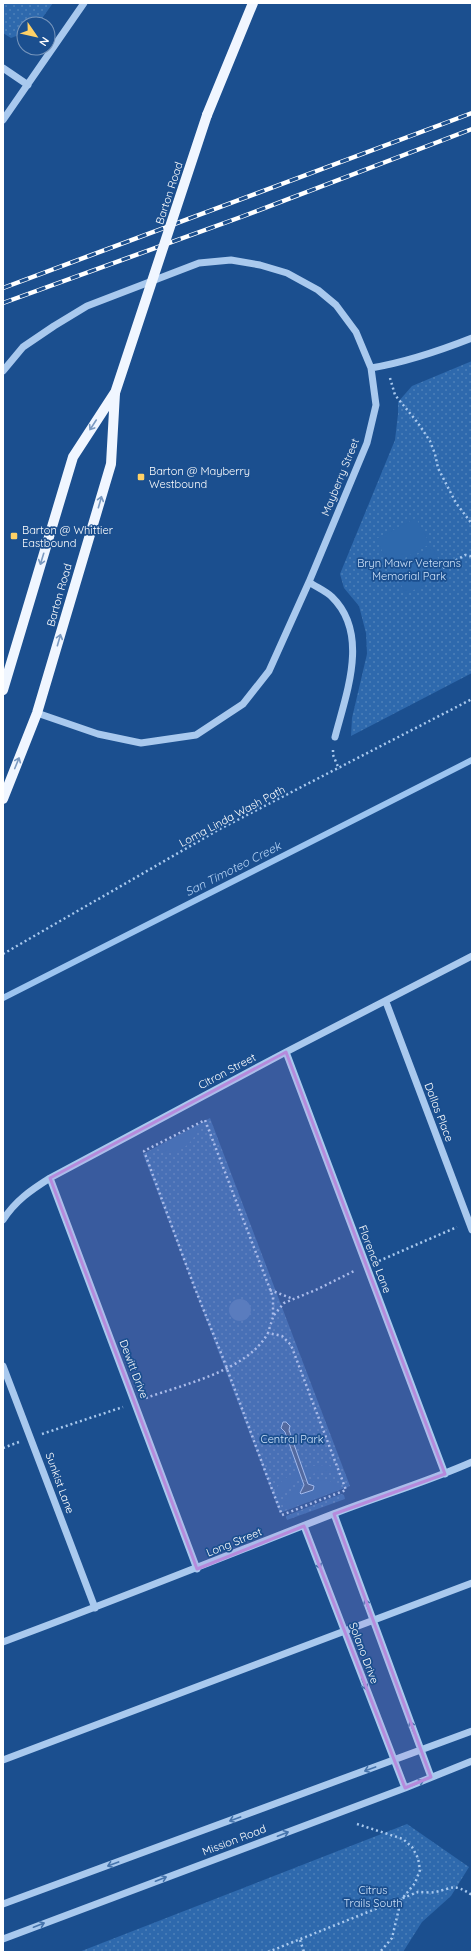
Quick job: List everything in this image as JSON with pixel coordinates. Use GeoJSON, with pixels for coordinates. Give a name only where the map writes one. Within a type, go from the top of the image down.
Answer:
{"type":"FeatureCollection","features":[{"type":"Feature","properties":{"kind":"main road","name":"Barton Road"},"geometry":{"type":"LineString","coordinates":[[3,690],[73,457],[115,393],[207,115],[253,3]]}},
{"type":"Feature","properties":{"kind":"main road","name":"Barton Road"},"geometry":{"type":"LineString","coordinates":[[3,799],[37,713],[111,464],[115,393]]}},
{"type":"Feature","properties":{"kind":"street"},"geometry":{"type":"LineString","coordinates":[[3,120],[84,3]]}},
{"type":"Feature","properties":{"kind":"street"},"geometry":{"type":"LineString","coordinates":[[3,68],[28,85]]}},
{"type":"Feature","properties":{"kind":"street","name":"Mayberry Street"},"geometry":{"type":"LineString","coordinates":[[3,371],[23,347],[87,306],[199,264],[231,260],[260,265],[288,273],[318,290],[336,305],[356,332],[371,368],[376,405],[367,443],[309,582],[269,671],[243,704],[196,735],[141,743],[98,734],[37,713]]}},
{"type":"Feature","properties":{"kind":"street"},"geometry":{"type":"LineString","coordinates":[[371,368],[387,366],[432,354],[472,338]]}},
{"type":"Feature","properties":{"kind":"street"},"geometry":{"type":"LineString","coordinates":[[309,582],[332,597],[347,618],[353,650],[348,686],[335,737]]}},
{"type":"Feature","properties":{"kind":"street","name":"Citron Street"},"geometry":{"type":"LineString","coordinates":[[3,1220],[11,1208],[25,1194],[50,1178],[286,1052],[386,1002],[472,956]]}},
{"type":"Feature","properties":{"kind":"street","name":"Dallas Place"},"geometry":{"type":"LineString","coordinates":[[386,1002],[472,1230]]}},
{"type":"Feature","properties":{"kind":"street","name":"Florence Lane"},"geometry":{"type":"LineString","coordinates":[[286,1052],[444,1474]]}},
{"type":"Feature","properties":{"kind":"street","name":"Dewitt Drive"},"geometry":{"type":"LineString","coordinates":[[50,1178],[197,1569]]}},
{"type":"Feature","properties":{"kind":"street","name":"Sunkist Lane"},"geometry":{"type":"LineString","coordinates":[[3,1366],[95,1608]]}},
{"type":"Feature","properties":{"kind":"street","name":"Long Street"},"geometry":{"type":"LineString","coordinates":[[3,1642],[197,1569],[334,1514],[444,1474],[472,1462]]}},
{"type":"Feature","properties":{"kind":"street","name":"Solano Drive"},"geometry":{"type":"LineString","coordinates":[[334,1514],[431,1777]]}},
{"type":"Feature","properties":{"kind":"street","name":"Solano Drive"},"geometry":{"type":"LineString","coordinates":[[304,1526],[405,1788]]}},
{"type":"Feature","properties":{"kind":"street"},"geometry":{"type":"LineString","coordinates":[[3,1760],[472,1583]]}},
{"type":"Feature","properties":{"kind":"street","name":"Mission Road"},"geometry":{"type":"LineString","coordinates":[[3,1904],[472,1731]]}},
{"type":"Feature","properties":{"kind":"street","name":"Mission Road"},"geometry":{"type":"LineString","coordinates":[[3,1939],[405,1788],[472,1761]]}},
{"type":"Feature","properties":{"kind":"path"},"geometry":{"type":"LineString","coordinates":[[387,366],[395,395],[418,423],[430,441],[438,468],[456,503],[472,524]]}},
{"type":"Feature","properties":{"kind":"path"},"geometry":{"type":"LineString","coordinates":[[443,568],[465,555],[470,556],[472,560]]}},
{"type":"Feature","properties":{"kind":"path","name":"Loma Linda Wash Path"},"geometry":{"type":"LineString","coordinates":[[3,954],[218,830],[472,700]]}},
{"type":"Feature","properties":{"kind":"path"},"geometry":{"type":"LineString","coordinates":[[335,737],[332,755],[339,769]]}},
{"type":"Feature","properties":{"kind":"path"},"geometry":{"type":"LineString","coordinates":[[3,1448],[227,1369],[250,1355],[268,1333],[273,1317],[274,1306],[270,1290],[205,1120],[144,1151],[227,1369],[279,1503],[282,1515],[346,1490],[340,1479],[301,1377],[289,1341],[282,1336],[268,1333]]}},
{"type":"Feature","properties":{"kind":"path"},"geometry":{"type":"LineString","coordinates":[[270,1290],[292,1298]]}},
{"type":"Feature","properties":{"kind":"path"},"geometry":{"type":"LineString","coordinates":[[357,1824],[403,1839],[412,1847],[418,1858],[420,1870],[415,1883],[401,1900],[392,1938],[380,1952]]}},
{"type":"Feature","properties":{"kind":"path"},"geometry":{"type":"LineString","coordinates":[[268,1952],[418,1892],[435,1892],[449,1887],[461,1888],[472,1896]]}},
{"type":"Feature","properties":{"kind":"path"},"geometry":{"type":"LineString","coordinates":[[300,1940],[304,1952]]}},
{"type":"Feature","properties":{"kind":"highlighted area"},"geometry":{"type":"Polygon","coordinates":[[[286,1052],[445,1474],[334,1514],[431,1777],[405,1788],[304,1526],[197,1569],[50,1178],[286,1052]]]}},
{"type":"Feature","properties":{"kind":"green space"},"geometry":{"type":"Polygon","coordinates":[[[3,3],[53,3],[44,16],[16,16],[16,36],[11,38],[3,33],[3,3]]]}},
{"type":"Feature","properties":{"kind":"green space","name":"Bryn Mawr Veterans Memorial Park"},"geometry":{"type":"Polygon","coordinates":[[[472,361],[472,673],[351,736],[352,718],[367,654],[366,633],[359,606],[344,588],[340,574],[395,440],[398,402],[412,386],[472,361]]]}},
{"type":"Feature","properties":{"kind":"green space"},"geometry":{"type":"Polygon","coordinates":[[[416,518],[430,544],[390,566],[376,539],[416,518]]]}},
{"type":"Feature","properties":{"kind":"green space"},"geometry":{"type":"Polygon","coordinates":[[[432,547],[446,573],[406,594],[392,568],[432,547]]]}},
{"type":"Feature","properties":{"kind":"green space","name":"Central Park"},"geometry":{"type":"Polygon","coordinates":[[[210,1118],[350,1486],[280,1513],[143,1154],[210,1118]]]}},
{"type":"Feature","properties":{"kind":"green space"},"geometry":{"type":"Polygon","coordinates":[[[199,1125],[193,1138],[183,1148],[170,1152],[156,1148],[199,1125]]]}},
{"type":"Feature","properties":{"kind":"green space"},"geometry":{"type":"Polygon","coordinates":[[[327,1465],[334,1468],[337,1473],[319,1472],[305,1476],[303,1470],[312,1466],[327,1465]]]}},
{"type":"Feature","properties":{"kind":"green space"},"geometry":{"type":"Polygon","coordinates":[[[299,1471],[301,1477],[279,1497],[275,1490],[285,1477],[287,1478],[299,1471]]]}},
{"type":"Feature","properties":{"kind":"green space"},"geometry":{"type":"Polygon","coordinates":[[[319,1480],[330,1481],[341,1489],[283,1510],[284,1504],[290,1494],[301,1486],[319,1480]]]}},
{"type":"Feature","properties":{"kind":"green space"},"geometry":{"type":"Polygon","coordinates":[[[341,1494],[344,1495],[345,1499],[287,1520],[286,1516],[341,1494]]]}},
{"type":"Feature","properties":{"kind":"green space","name":"Citrus Trails South"},"geometry":{"type":"Polygon","coordinates":[[[407,1824],[469,1867],[451,1896],[422,1922],[403,1952],[79,1952],[407,1824]]]}},
{"type":"Feature","properties":{"kind":"water"},"geometry":{"type":"Polygon","coordinates":[[[283,1422],[286,1422],[290,1426],[289,1430],[308,1484],[314,1486],[313,1490],[300,1493],[304,1485],[285,1432],[281,1428],[283,1422]]]}},
{"type":"Feature","properties":{"kind":"building"},"geometry":{"type":"Polygon","coordinates":[[[240,1299],[248,1302],[251,1310],[248,1318],[240,1321],[232,1318],[229,1310],[232,1302],[240,1299]]]}},
{"type":"Feature","properties":{"kind":"waterway","name":"San Timoteo Creek"},"geometry":{"type":"LineString","coordinates":[[3,998],[472,760]]}},
{"type":"Feature","properties":{"kind":"railway"},"geometry":{"type":"LineString","coordinates":[[3,288],[472,113]]}},
{"type":"Feature","properties":{"kind":"railway"},"geometry":{"type":"LineString","coordinates":[[3,303],[241,217],[472,129]]}},
{"type":"Feature","properties":{"kind":"place","name":"Barton @ Mayberry Westbound"},"geometry":{"type":"Point","coordinates":[141,477]}},
{"type":"Feature","properties":{"kind":"place","name":"Barton @ Whittier Eastbound"},"geometry":{"type":"Point","coordinates":[14,536]}}]}
